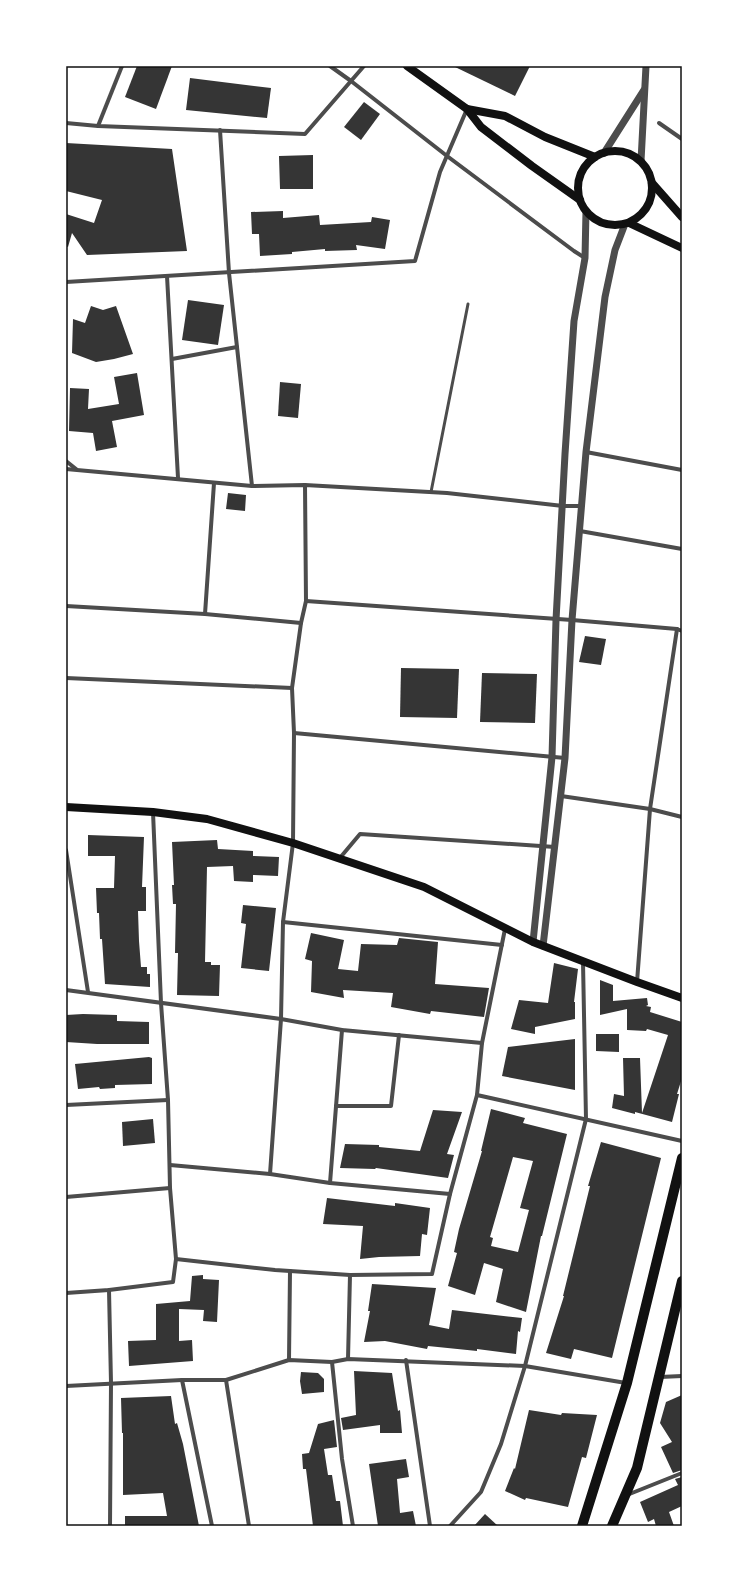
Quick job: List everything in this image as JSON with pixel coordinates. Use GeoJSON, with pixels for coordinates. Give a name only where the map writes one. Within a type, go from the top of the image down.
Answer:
{"type":"FeatureCollection","features":[{"type":"Feature","properties":{"kind":"main road"},"geometry":{"type":"LineString","coordinates":[[407,66],[467,109],[481,127],[487,132],[580,200]]}},
{"type":"Feature","properties":{"kind":"main road"},"geometry":{"type":"LineString","coordinates":[[467,109],[505,116],[545,137],[595,157]]}},
{"type":"Feature","properties":{"kind":"main road"},"geometry":{"type":"LineString","coordinates":[[619,151],[631,154],[641,161],[649,171],[652,183],[652,196],[647,207],[640,216],[627,223],[617,225],[606,224],[595,219],[586,211],[580,200],[578,188],[580,176],[586,166],[595,157],[604,153],[619,151]]}},
{"type":"Feature","properties":{"kind":"main road"},"geometry":{"type":"LineString","coordinates":[[652,183],[682,217]]}},
{"type":"Feature","properties":{"kind":"main road"},"geometry":{"type":"LineString","coordinates":[[627,223],[682,248]]}},
{"type":"Feature","properties":{"kind":"main road"},"geometry":{"type":"LineString","coordinates":[[66,807],[153,812],[206,819],[292,843],[424,887],[532,942],[682,998]]}},
{"type":"Feature","properties":{"kind":"main road"},"geometry":{"type":"LineString","coordinates":[[582,1526],[627,1383],[682,1158]]}},
{"type":"Feature","properties":{"kind":"main road"},"geometry":{"type":"LineString","coordinates":[[612,1526],[637,1468],[682,1281]]}},
{"type":"Feature","properties":{"kind":"street"},"geometry":{"type":"LineString","coordinates":[[98,126],[122,66]]}},
{"type":"Feature","properties":{"kind":"street"},"geometry":{"type":"LineString","coordinates":[[330,66],[447,156],[585,258]]}},
{"type":"Feature","properties":{"kind":"street"},"geometry":{"type":"LineString","coordinates":[[66,123],[98,126],[305,134],[364,66]]}},
{"type":"Feature","properties":{"kind":"street"},"geometry":{"type":"LineString","coordinates":[[641,161],[646,66]]}},
{"type":"Feature","properties":{"kind":"street"},"geometry":{"type":"LineString","coordinates":[[604,153],[644,90]]}},
{"type":"Feature","properties":{"kind":"street"},"geometry":{"type":"LineString","coordinates":[[66,282],[415,261],[440,172],[467,109]]}},
{"type":"Feature","properties":{"kind":"street"},"geometry":{"type":"LineString","coordinates":[[659,123],[682,139]]}},
{"type":"Feature","properties":{"kind":"street"},"geometry":{"type":"LineString","coordinates":[[220,130],[229,273],[252,486]]}},
{"type":"Feature","properties":{"kind":"street"},"geometry":{"type":"LineString","coordinates":[[532,942],[552,758],[556,620],[574,321],[585,258],[586,211]]}},
{"type":"Feature","properties":{"kind":"street"},"geometry":{"type":"LineString","coordinates":[[543,946],[554,847],[562,796],[572,620],[586,452],[605,297],[615,250],[627,223]]}},
{"type":"Feature","properties":{"kind":"street"},"geometry":{"type":"LineString","coordinates":[[167,276],[178,478]]}},
{"type":"Feature","properties":{"kind":"street"},"geometry":{"type":"LineString","coordinates":[[172,359],[237,347]]}},
{"type":"Feature","properties":{"kind":"street"},"geometry":{"type":"LineString","coordinates":[[586,452],[682,470]]}},
{"type":"Feature","properties":{"kind":"street"},"geometry":{"type":"LineString","coordinates":[[66,461],[77,469]]}},
{"type":"Feature","properties":{"kind":"street"},"geometry":{"type":"LineString","coordinates":[[66,469],[178,478],[252,486],[305,485],[431,492],[563,506],[582,506]]}},
{"type":"Feature","properties":{"kind":"street"},"geometry":{"type":"LineString","coordinates":[[205,614],[214,483]]}},
{"type":"Feature","properties":{"kind":"street"},"geometry":{"type":"LineString","coordinates":[[270,1174],[281,1019],[283,922],[292,843],[294,733],[292,688],[301,623],[306,601],[305,485]]}},
{"type":"Feature","properties":{"kind":"street"},"geometry":{"type":"LineString","coordinates":[[580,531],[682,549]]}},
{"type":"Feature","properties":{"kind":"street"},"geometry":{"type":"LineString","coordinates":[[306,601],[572,620],[680,630],[650,809],[637,982]]}},
{"type":"Feature","properties":{"kind":"street"},"geometry":{"type":"LineString","coordinates":[[66,606],[205,614],[301,623]]}},
{"type":"Feature","properties":{"kind":"street"},"geometry":{"type":"LineString","coordinates":[[66,678],[292,688]]}},
{"type":"Feature","properties":{"kind":"street"},"geometry":{"type":"LineString","coordinates":[[294,733],[565,758]]}},
{"type":"Feature","properties":{"kind":"street"},"geometry":{"type":"LineString","coordinates":[[562,796],[650,809],[682,817]]}},
{"type":"Feature","properties":{"kind":"street"},"geometry":{"type":"LineString","coordinates":[[66,1293],[109,1290],[173,1282],[176,1259],[170,1188],[168,1100],[161,1003],[153,812]]}},
{"type":"Feature","properties":{"kind":"street"},"geometry":{"type":"LineString","coordinates":[[339,858],[360,834],[554,847]]}},
{"type":"Feature","properties":{"kind":"street"},"geometry":{"type":"LineString","coordinates":[[66,850],[88,992]]}},
{"type":"Feature","properties":{"kind":"street"},"geometry":{"type":"LineString","coordinates":[[283,922],[502,946]]}},
{"type":"Feature","properties":{"kind":"street"},"geometry":{"type":"LineString","coordinates":[[176,1259],[290,1271],[350,1275],[432,1274],[450,1194],[477,1095],[482,1043],[505,929]]}},
{"type":"Feature","properties":{"kind":"street"},"geometry":{"type":"LineString","coordinates":[[450,1526],[481,1492],[501,1444],[525,1366],[586,1119],[583,962]]}},
{"type":"Feature","properties":{"kind":"street"},"geometry":{"type":"LineString","coordinates":[[66,990],[281,1019],[342,1030],[482,1043]]}},
{"type":"Feature","properties":{"kind":"street"},"geometry":{"type":"LineString","coordinates":[[330,1183],[342,1030]]}},
{"type":"Feature","properties":{"kind":"street"},"geometry":{"type":"LineString","coordinates":[[336,1106],[391,1106],[400,1035]]}},
{"type":"Feature","properties":{"kind":"street"},"geometry":{"type":"LineString","coordinates":[[477,1095],[682,1142]]}},
{"type":"Feature","properties":{"kind":"street"},"geometry":{"type":"LineString","coordinates":[[66,1105],[168,1100]]}},
{"type":"Feature","properties":{"kind":"street"},"geometry":{"type":"LineString","coordinates":[[170,1166],[270,1174],[330,1183],[450,1194]]}},
{"type":"Feature","properties":{"kind":"street"},"geometry":{"type":"LineString","coordinates":[[66,1197],[170,1188]]}},
{"type":"Feature","properties":{"kind":"street"},"geometry":{"type":"LineString","coordinates":[[289,1360],[290,1271]]}},
{"type":"Feature","properties":{"kind":"street"},"geometry":{"type":"LineString","coordinates":[[348,1359],[350,1275]]}},
{"type":"Feature","properties":{"kind":"street"},"geometry":{"type":"LineString","coordinates":[[109,1290],[111,1383],[110,1526]]}},
{"type":"Feature","properties":{"kind":"street"},"geometry":{"type":"LineString","coordinates":[[66,1386],[182,1380],[226,1380],[289,1360],[332,1362],[348,1359],[406,1360],[525,1366],[627,1383]]}},
{"type":"Feature","properties":{"kind":"street"},"geometry":{"type":"LineString","coordinates":[[406,1360],[430,1526]]}},
{"type":"Feature","properties":{"kind":"street"},"geometry":{"type":"LineString","coordinates":[[332,1362],[342,1459],[353,1526]]}},
{"type":"Feature","properties":{"kind":"street"},"geometry":{"type":"LineString","coordinates":[[660,1377],[681,1377]]}},
{"type":"Feature","properties":{"kind":"street"},"geometry":{"type":"LineString","coordinates":[[182,1380],[212,1526]]}},
{"type":"Feature","properties":{"kind":"street"},"geometry":{"type":"LineString","coordinates":[[226,1380],[249,1526]]}},
{"type":"Feature","properties":{"kind":"street"},"geometry":{"type":"LineString","coordinates":[[625,1496],[682,1473]]}},
{"type":"Feature","properties":{"kind":"lane"},"geometry":{"type":"LineString","coordinates":[[431,492],[468,304]]}},
{"type":"Feature","properties":{"kind":"building"},"geometry":{"type":"Polygon","coordinates":[[[137,66],[172,66],[156,109],[125,97],[137,66]]]}},
{"type":"Feature","properties":{"kind":"building"},"geometry":{"type":"Polygon","coordinates":[[[453,66],[530,66],[515,96],[453,66]]]}},
{"type":"Feature","properties":{"kind":"building"},"geometry":{"type":"Polygon","coordinates":[[[190,78],[271,88],[267,118],[186,110],[190,78]]]}},
{"type":"Feature","properties":{"kind":"building"},"geometry":{"type":"Polygon","coordinates":[[[364,102],[380,114],[361,140],[344,127],[364,102]]]}},
{"type":"Feature","properties":{"kind":"building"},"geometry":{"type":"Polygon","coordinates":[[[66,143],[172,149],[187,251],[87,255],[72,233],[68,247],[66,246],[66,214],[94,223],[102,200],[66,191],[66,143]]]}},
{"type":"Feature","properties":{"kind":"building"},"geometry":{"type":"Polygon","coordinates":[[[313,155],[313,189],[280,189],[279,156],[313,155]]]}},
{"type":"Feature","properties":{"kind":"building"},"geometry":{"type":"Polygon","coordinates":[[[283,211],[283,218],[319,215],[320,225],[371,222],[372,217],[390,220],[385,249],[356,245],[357,250],[325,251],[325,249],[292,252],[292,254],[260,256],[259,234],[252,234],[251,212],[283,211]]]}},
{"type":"Feature","properties":{"kind":"building"},"geometry":{"type":"Polygon","coordinates":[[[188,300],[224,305],[218,345],[182,340],[188,300]]]}},
{"type":"Feature","properties":{"kind":"building"},"geometry":{"type":"Polygon","coordinates":[[[91,306],[103,310],[116,306],[133,354],[96,362],[72,353],[73,319],[85,323],[91,306]]]}},
{"type":"Feature","properties":{"kind":"building"},"geometry":{"type":"Polygon","coordinates":[[[137,373],[144,415],[112,421],[117,447],[96,451],[93,433],[69,431],[70,388],[89,389],[88,409],[119,404],[114,377],[137,373]]]}},
{"type":"Feature","properties":{"kind":"building"},"geometry":{"type":"Polygon","coordinates":[[[280,382],[301,384],[298,418],[278,416],[280,382]]]}},
{"type":"Feature","properties":{"kind":"building"},"geometry":{"type":"Polygon","coordinates":[[[228,493],[246,495],[245,511],[226,509],[228,493]]]}},
{"type":"Feature","properties":{"kind":"building"},"geometry":{"type":"Polygon","coordinates":[[[585,636],[606,639],[601,665],[579,662],[585,636]]]}},
{"type":"Feature","properties":{"kind":"building"},"geometry":{"type":"Polygon","coordinates":[[[401,668],[459,669],[457,718],[400,717],[401,668]]]}},
{"type":"Feature","properties":{"kind":"building"},"geometry":{"type":"Polygon","coordinates":[[[482,673],[537,674],[535,723],[480,722],[482,673]]]}},
{"type":"Feature","properties":{"kind":"building"},"geometry":{"type":"Polygon","coordinates":[[[88,835],[144,837],[142,887],[146,887],[146,911],[138,911],[139,941],[141,967],[147,967],[147,974],[150,974],[150,987],[105,984],[102,939],[100,939],[99,913],[97,913],[96,888],[114,888],[115,856],[88,856],[88,835]]]}},
{"type":"Feature","properties":{"kind":"building"},"geometry":{"type":"Polygon","coordinates":[[[217,840],[218,849],[253,851],[253,856],[279,857],[278,876],[253,875],[253,882],[234,881],[233,866],[207,867],[205,962],[211,962],[211,965],[220,965],[219,996],[177,995],[178,953],[175,953],[176,904],[173,904],[172,885],[174,885],[172,842],[217,840]]]}},
{"type":"Feature","properties":{"kind":"building"},"geometry":{"type":"Polygon","coordinates":[[[243,905],[276,908],[269,971],[241,968],[246,924],[241,923],[243,905]]]}},
{"type":"Feature","properties":{"kind":"building"},"geometry":{"type":"Polygon","coordinates":[[[311,933],[344,940],[338,969],[358,971],[361,944],[397,945],[399,938],[438,942],[435,984],[489,988],[484,1017],[431,1011],[430,1014],[391,1007],[393,993],[343,990],[344,998],[311,992],[312,961],[305,959],[311,933]]]}},
{"type":"Feature","properties":{"kind":"building"},"geometry":{"type":"Polygon","coordinates":[[[554,963],[578,969],[574,1002],[575,1019],[535,1027],[535,1034],[511,1029],[519,1000],[548,1003],[554,963]]]}},
{"type":"Feature","properties":{"kind":"building"},"geometry":{"type":"Polygon","coordinates":[[[600,980],[613,985],[613,1001],[647,998],[648,1005],[646,1006],[651,1007],[650,1012],[682,1022],[682,1078],[677,1094],[679,1094],[672,1122],[635,1112],[635,1114],[612,1108],[614,1094],[624,1096],[623,1058],[640,1058],[642,1113],[668,1035],[647,1029],[646,1031],[627,1030],[627,1009],[600,1015],[600,980]]]}},
{"type":"Feature","properties":{"kind":"building"},"geometry":{"type":"Polygon","coordinates":[[[66,1015],[117,1015],[117,1021],[149,1022],[149,1044],[97,1044],[66,1042],[66,1015]]]}},
{"type":"Feature","properties":{"kind":"building"},"geometry":{"type":"Polygon","coordinates":[[[596,1034],[619,1034],[619,1052],[596,1051],[596,1034]]]}},
{"type":"Feature","properties":{"kind":"building"},"geometry":{"type":"Polygon","coordinates":[[[575,1039],[575,1090],[502,1076],[508,1047],[575,1039]]]}},
{"type":"Feature","properties":{"kind":"building"},"geometry":{"type":"Polygon","coordinates":[[[149,1057],[152,1058],[152,1084],[115,1085],[115,1088],[100,1089],[99,1087],[78,1089],[75,1064],[149,1057]]]}},
{"type":"Feature","properties":{"kind":"building"},"geometry":{"type":"Polygon","coordinates":[[[491,1109],[525,1118],[523,1123],[567,1134],[541,1236],[526,1312],[496,1302],[503,1269],[484,1263],[475,1295],[448,1286],[457,1253],[454,1252],[459,1229],[491,1109]],[[513,1157],[490,1237],[493,1238],[491,1246],[518,1252],[529,1210],[520,1208],[533,1161],[513,1157]]]}},
{"type":"Feature","properties":{"kind":"building"},"geometry":{"type":"Polygon","coordinates":[[[433,1110],[462,1112],[447,1154],[454,1155],[448,1178],[376,1168],[340,1168],[345,1144],[379,1145],[379,1147],[420,1151],[433,1110]]]}},
{"type":"Feature","properties":{"kind":"building"},"geometry":{"type":"Polygon","coordinates":[[[153,1119],[155,1143],[123,1146],[122,1122],[153,1119]]]}},
{"type":"Feature","properties":{"kind":"building"},"geometry":{"type":"Polygon","coordinates":[[[601,1142],[661,1158],[612,1358],[574,1349],[571,1359],[546,1353],[564,1296],[590,1186],[588,1186],[601,1142]]]}},
{"type":"Feature","properties":{"kind":"building"},"geometry":{"type":"Polygon","coordinates":[[[327,1198],[395,1206],[395,1203],[430,1208],[427,1235],[422,1234],[420,1256],[360,1259],[363,1226],[323,1224],[327,1198]]]}},
{"type":"Feature","properties":{"kind":"building"},"geometry":{"type":"Polygon","coordinates":[[[203,1275],[203,1279],[219,1280],[217,1322],[203,1321],[204,1310],[179,1309],[179,1341],[192,1340],[193,1361],[129,1366],[128,1341],[156,1340],[156,1304],[190,1301],[192,1276],[203,1275]]]}},
{"type":"Feature","properties":{"kind":"building"},"geometry":{"type":"Polygon","coordinates":[[[372,1284],[436,1288],[429,1325],[449,1329],[452,1310],[522,1318],[520,1332],[518,1331],[516,1354],[477,1349],[477,1351],[428,1346],[427,1349],[385,1341],[364,1342],[370,1311],[368,1311],[372,1284]]]}},
{"type":"Feature","properties":{"kind":"building"},"geometry":{"type":"Polygon","coordinates":[[[354,1371],[392,1373],[398,1411],[400,1410],[402,1433],[380,1433],[380,1425],[343,1430],[341,1418],[356,1415],[354,1371]]]}},
{"type":"Feature","properties":{"kind":"building"},"geometry":{"type":"Polygon","coordinates":[[[301,1372],[318,1373],[324,1379],[324,1392],[302,1394],[300,1381],[301,1372]]]}},
{"type":"Feature","properties":{"kind":"building"},"geometry":{"type":"Polygon","coordinates":[[[682,1395],[682,1470],[673,1473],[661,1447],[672,1442],[660,1423],[666,1402],[682,1395]]]}},
{"type":"Feature","properties":{"kind":"building"},"geometry":{"type":"Polygon","coordinates":[[[171,1396],[175,1424],[177,1423],[183,1444],[199,1526],[125,1526],[125,1516],[167,1516],[163,1493],[123,1495],[123,1433],[121,1398],[171,1396]]]}},
{"type":"Feature","properties":{"kind":"building"},"geometry":{"type":"Polygon","coordinates":[[[529,1410],[561,1415],[562,1413],[597,1415],[586,1458],[582,1457],[568,1507],[526,1498],[525,1500],[505,1491],[514,1468],[515,1469],[529,1410]]]}},
{"type":"Feature","properties":{"kind":"building"},"geometry":{"type":"Polygon","coordinates":[[[334,1420],[337,1447],[324,1449],[328,1475],[332,1475],[336,1501],[340,1501],[343,1526],[313,1526],[306,1469],[303,1469],[302,1454],[309,1453],[318,1424],[334,1420]]]}},
{"type":"Feature","properties":{"kind":"building"},"geometry":{"type":"Polygon","coordinates":[[[406,1459],[409,1477],[397,1479],[400,1513],[413,1511],[416,1526],[378,1526],[369,1464],[406,1459]]]}},
{"type":"Feature","properties":{"kind":"building"},"geometry":{"type":"Polygon","coordinates":[[[682,1477],[682,1506],[669,1512],[674,1526],[656,1526],[654,1519],[648,1522],[640,1502],[678,1485],[675,1479],[682,1477]]]}},
{"type":"Feature","properties":{"kind":"building"},"geometry":{"type":"Polygon","coordinates":[[[485,1514],[498,1526],[474,1526],[485,1514]]]}}]}
